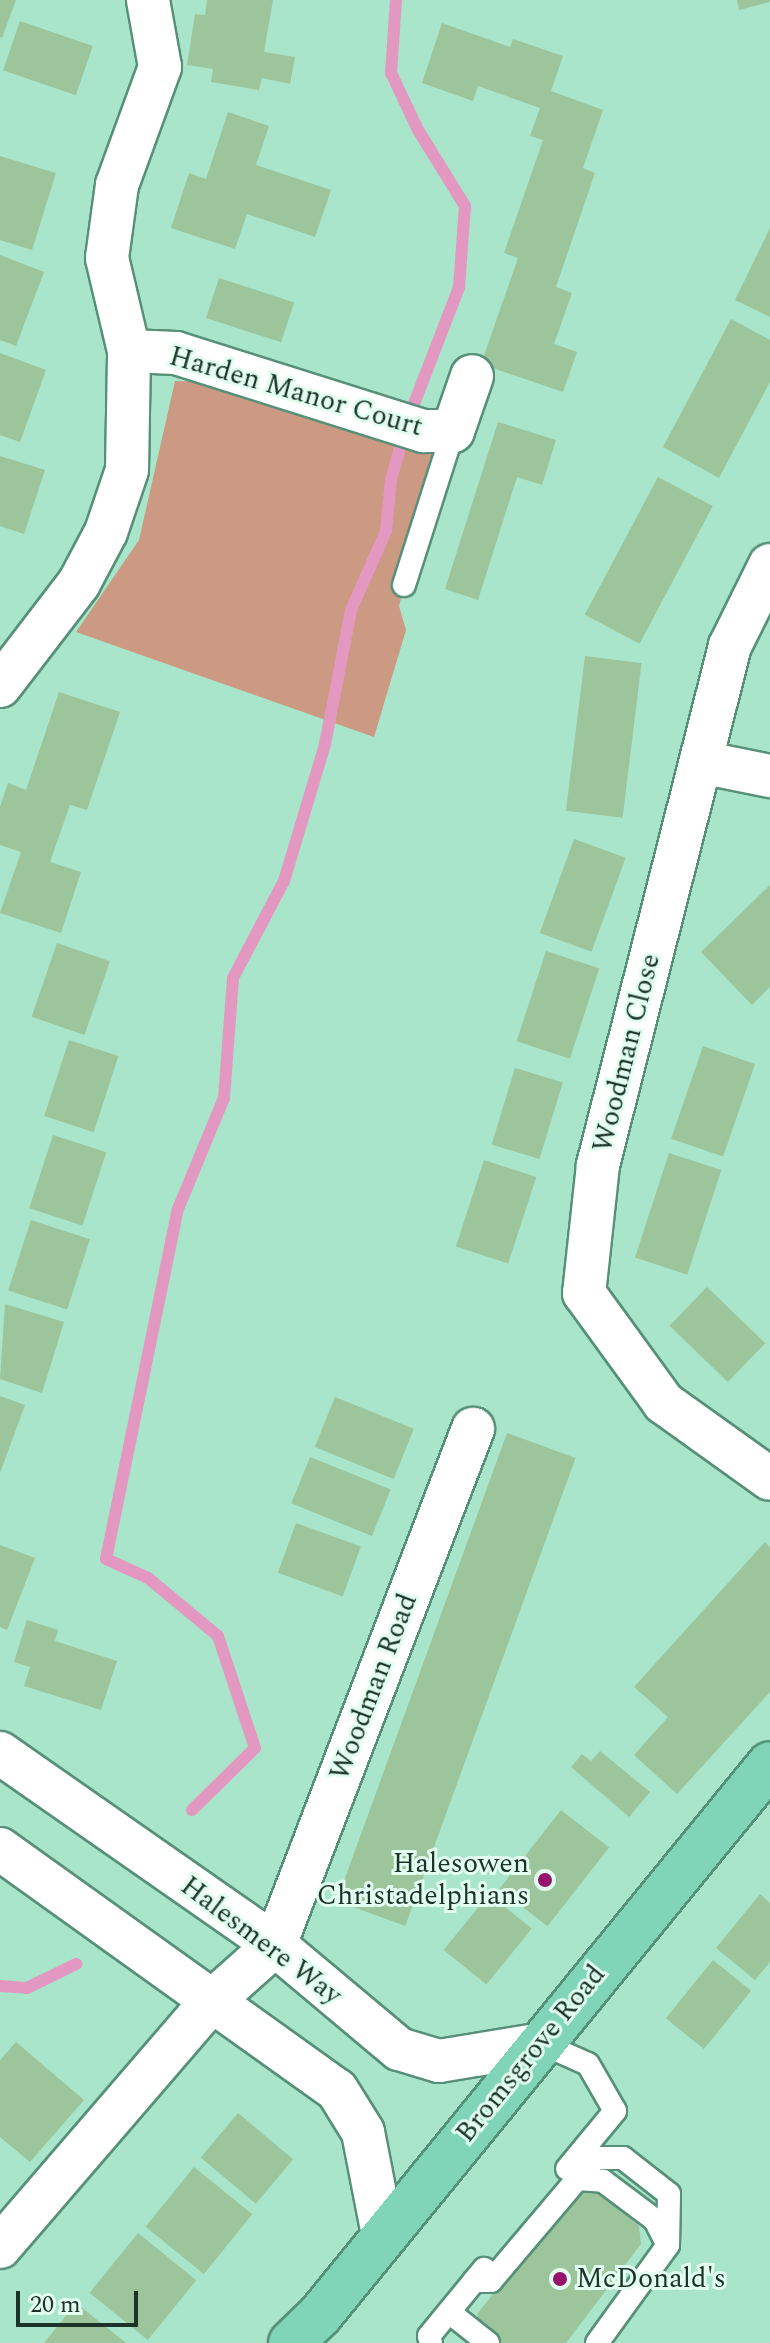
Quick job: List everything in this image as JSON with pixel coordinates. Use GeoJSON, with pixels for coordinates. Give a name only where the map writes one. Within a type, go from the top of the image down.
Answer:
{"type":"FeatureCollection","features":[{"type":"Feature","properties":{"kind":"main road","name":"Bromsgrove Road"},"geometry":{"type":"LineString","coordinates":[[308,2334],[383,2235],[770,1764]]}},
{"type":"Feature","properties":{"kind":"street"},"geometry":{"type":"LineString","coordinates":[[0,686],[79,583],[106,532],[127,470],[129,351],[107,258],[117,185],[160,67],[148,0]]}},
{"type":"Feature","properties":{"kind":"street","name":"Harden Manor Court"},"geometry":{"type":"LineString","coordinates":[[129,351],[176,353],[422,426],[472,376]]}},
{"type":"Feature","properties":{"kind":"street","name":"Woodman Close"},"geometry":{"type":"LineString","coordinates":[[770,565],[730,646],[598,1165],[584,1293],[664,1403],[770,1479]]}},
{"type":"Feature","properties":{"kind":"street"},"geometry":{"type":"LineString","coordinates":[[701,762],[770,776]]}},
{"type":"Feature","properties":{"kind":"street","name":"Woodman Road"},"geometry":{"type":"LineString","coordinates":[[275,1945],[473,1429]]}},
{"type":"Feature","properties":{"kind":"street","name":"Halesmere Way"},"geometry":{"type":"LineString","coordinates":[[0,1753],[275,1945],[399,2049],[439,2061],[543,2044]]}},
{"type":"Feature","properties":{"kind":"street"},"geometry":{"type":"LineString","coordinates":[[0,1849],[337,2090],[363,2132],[383,2235]]}},
{"type":"Feature","properties":{"kind":"street"},"geometry":{"type":"LineString","coordinates":[[0,2247],[211,2002],[275,1945]]}},
{"type":"Feature","properties":{"kind":"lane"},"geometry":{"type":"LineString","coordinates":[[404,585],[422,426]]}},
{"type":"Feature","properties":{"kind":"lane"},"geometry":{"type":"LineString","coordinates":[[431,2343],[429,2336],[615,2111],[588,2064],[543,2044]]}},
{"type":"Feature","properties":{"kind":"lane"},"geometry":{"type":"LineString","coordinates":[[474,2281],[491,2281],[577,2179],[603,2181],[655,2220],[668,2245],[597,2343]]}},
{"type":"Feature","properties":{"kind":"lane"},"geometry":{"type":"LineString","coordinates":[[449,2312],[488,2343]]}},
{"type":"Feature","properties":{"kind":"shaded area"},"geometry":{"type":"Polygon","coordinates":[[[175,381],[213,382],[441,451],[399,606],[406,630],[374,737],[76,632],[139,540],[175,381]]]}},
{"type":"Feature","properties":{"kind":"building"},"geometry":{"type":"Polygon","coordinates":[[[0,0],[16,0],[2,38],[0,37],[0,0]]]}},
{"type":"Feature","properties":{"kind":"building"},"geometry":{"type":"Polygon","coordinates":[[[207,0],[273,0],[264,52],[295,57],[290,84],[262,78],[259,90],[211,82],[213,69],[187,65],[195,14],[205,15],[207,0]]]}},
{"type":"Feature","properties":{"kind":"building"},"geometry":{"type":"Polygon","coordinates":[[[737,0],[770,0],[770,2],[739,10],[737,0]]]}},
{"type":"Feature","properties":{"kind":"building"},"geometry":{"type":"Polygon","coordinates":[[[20,21],[93,46],[76,95],[3,70],[20,21]]]}},
{"type":"Feature","properties":{"kind":"building"},"geometry":{"type":"Polygon","coordinates":[[[442,23],[510,47],[513,39],[563,56],[551,91],[603,110],[583,168],[595,173],[556,287],[572,293],[554,344],[577,352],[563,392],[481,364],[518,258],[504,253],[543,140],[530,136],[540,108],[478,86],[473,101],[422,83],[442,23]]]}},
{"type":"Feature","properties":{"kind":"building"},"geometry":{"type":"Polygon","coordinates":[[[228,112],[269,126],[256,165],[331,190],[315,237],[247,214],[235,249],[171,228],[189,173],[206,179],[228,112]]]}},
{"type":"Feature","properties":{"kind":"building"},"geometry":{"type":"Polygon","coordinates":[[[0,156],[56,173],[32,250],[0,240],[0,156]]]}},
{"type":"Feature","properties":{"kind":"building"},"geometry":{"type":"Polygon","coordinates":[[[770,228],[770,317],[735,300],[770,228]]]}},
{"type":"Feature","properties":{"kind":"building"},"geometry":{"type":"Polygon","coordinates":[[[0,255],[44,272],[16,346],[0,340],[0,255]]]}},
{"type":"Feature","properties":{"kind":"building"},"geometry":{"type":"Polygon","coordinates":[[[219,278],[294,302],[281,342],[206,318],[219,278]]]}},
{"type":"Feature","properties":{"kind":"building"},"geometry":{"type":"Polygon","coordinates":[[[731,319],[770,340],[770,382],[719,478],[663,447],[731,319]]]}},
{"type":"Feature","properties":{"kind":"building"},"geometry":{"type":"Polygon","coordinates":[[[0,353],[46,370],[20,442],[0,435],[0,353]]]}},
{"type":"Feature","properties":{"kind":"building"},"geometry":{"type":"Polygon","coordinates":[[[498,422],[556,440],[542,485],[517,477],[478,600],[445,589],[498,422]]]}},
{"type":"Feature","properties":{"kind":"building"},"geometry":{"type":"Polygon","coordinates":[[[0,456],[45,470],[24,534],[0,526],[0,456]]]}},
{"type":"Feature","properties":{"kind":"building"},"geometry":{"type":"Polygon","coordinates":[[[658,477],[713,506],[640,644],[585,615],[658,477]]]}},
{"type":"Feature","properties":{"kind":"building"},"geometry":{"type":"Polygon","coordinates":[[[585,656],[642,663],[623,818],[566,811],[585,656]]]}},
{"type":"Feature","properties":{"kind":"building"},"geometry":{"type":"Polygon","coordinates":[[[59,692],[120,712],[87,810],[70,805],[50,862],[81,872],[61,933],[0,913],[21,852],[0,845],[0,807],[8,783],[26,790],[59,692]]]}},
{"type":"Feature","properties":{"kind":"building"},"geometry":{"type":"Polygon","coordinates":[[[574,839],[626,858],[591,952],[540,933],[574,839]]]}},
{"type":"Feature","properties":{"kind":"building"},"geometry":{"type":"Polygon","coordinates":[[[770,885],[770,987],[752,1005],[701,952],[770,885]]]}},
{"type":"Feature","properties":{"kind":"building"},"geometry":{"type":"Polygon","coordinates":[[[57,943],[110,961],[85,1035],[32,1017],[57,943]]]}},
{"type":"Feature","properties":{"kind":"building"},"geometry":{"type":"Polygon","coordinates":[[[546,951],[599,968],[570,1059],[517,1041],[546,951]]]}},
{"type":"Feature","properties":{"kind":"building"},"geometry":{"type":"Polygon","coordinates":[[[69,1040],[118,1056],[94,1132],[44,1116],[69,1040]]]}},
{"type":"Feature","properties":{"kind":"building"},"geometry":{"type":"Polygon","coordinates":[[[703,1046],[755,1064],[723,1157],[671,1139],[703,1046]]]}},
{"type":"Feature","properties":{"kind":"building"},"geometry":{"type":"Polygon","coordinates":[[[515,1068],[563,1083],[539,1159],[492,1145],[515,1068]]]}},
{"type":"Feature","properties":{"kind":"building"},"geometry":{"type":"Polygon","coordinates":[[[53,1135],[106,1152],[82,1226],[29,1208],[53,1135]]]}},
{"type":"Feature","properties":{"kind":"building"},"geometry":{"type":"Polygon","coordinates":[[[669,1153],[721,1170],[687,1275],[635,1258],[669,1153]]]}},
{"type":"Feature","properties":{"kind":"building"},"geometry":{"type":"Polygon","coordinates":[[[484,1160],[536,1177],[508,1264],[456,1247],[484,1160]]]}},
{"type":"Feature","properties":{"kind":"building"},"geometry":{"type":"Polygon","coordinates":[[[31,1220],[90,1239],[67,1310],[8,1290],[31,1220]]]}},
{"type":"Feature","properties":{"kind":"building"},"geometry":{"type":"Polygon","coordinates":[[[707,1287],[765,1343],[728,1382],[669,1326],[707,1287]]]}},
{"type":"Feature","properties":{"kind":"building"},"geometry":{"type":"Polygon","coordinates":[[[5,1304],[64,1322],[42,1393],[0,1379],[5,1304]]]}},
{"type":"Feature","properties":{"kind":"building"},"geometry":{"type":"Polygon","coordinates":[[[0,1396],[25,1405],[0,1473],[0,1396]]]}},
{"type":"Feature","properties":{"kind":"building"},"geometry":{"type":"Polygon","coordinates":[[[335,1397],[414,1429],[394,1479],[315,1447],[335,1397]]]}},
{"type":"Feature","properties":{"kind":"building"},"geometry":{"type":"Polygon","coordinates":[[[507,1433],[576,1458],[405,1926],[337,1901],[507,1433]]]}},
{"type":"Feature","properties":{"kind":"building"},"geometry":{"type":"Polygon","coordinates":[[[310,1457],[391,1490],[372,1536],[291,1503],[310,1457]]]}},
{"type":"Feature","properties":{"kind":"building"},"geometry":{"type":"Polygon","coordinates":[[[296,1523],[361,1547],[343,1596],[278,1573],[296,1523]]]}},
{"type":"Feature","properties":{"kind":"building"},"geometry":{"type":"Polygon","coordinates":[[[765,1542],[770,1547],[770,1692],[677,1794],[634,1755],[668,1717],[634,1687],[765,1542]]]}},
{"type":"Feature","properties":{"kind":"building"},"geometry":{"type":"Polygon","coordinates":[[[0,1545],[35,1558],[7,1630],[0,1627],[0,1545]]]}},
{"type":"Feature","properties":{"kind":"building"},"geometry":{"type":"Polygon","coordinates":[[[27,1620],[58,1630],[55,1641],[117,1661],[101,1710],[24,1686],[30,1667],[14,1662],[27,1620]]]}},
{"type":"Feature","properties":{"kind":"building"},"geometry":{"type":"Polygon","coordinates":[[[600,1751],[650,1792],[629,1817],[571,1767],[582,1754],[591,1761],[600,1751]]]}},
{"type":"Feature","properties":{"kind":"building"},"geometry":{"type":"Polygon","coordinates":[[[561,1810],[609,1848],[548,1926],[499,1889],[561,1810]]]}},
{"type":"Feature","properties":{"kind":"building"},"geometry":{"type":"Polygon","coordinates":[[[489,1894],[532,1929],[486,1985],[444,1950],[489,1894]]]}},
{"type":"Feature","properties":{"kind":"building"},"geometry":{"type":"Polygon","coordinates":[[[760,1894],[770,1903],[770,1962],[755,1980],[716,1948],[760,1894]]]}},
{"type":"Feature","properties":{"kind":"building"},"geometry":{"type":"Polygon","coordinates":[[[713,1960],[751,1991],[704,2049],[666,2018],[713,1960]]]}},
{"type":"Feature","properties":{"kind":"building"},"geometry":{"type":"Polygon","coordinates":[[[16,2042],[84,2100],[30,2162],[0,2137],[0,2060],[16,2042]]]}},
{"type":"Feature","properties":{"kind":"building"},"geometry":{"type":"Polygon","coordinates":[[[238,2113],[293,2159],[256,2204],[201,2157],[238,2113]]]}},
{"type":"Feature","properties":{"kind":"building"},"geometry":{"type":"Polygon","coordinates":[[[194,2167],[252,2214],[204,2274],[146,2227],[194,2167]]]}},
{"type":"Feature","properties":{"kind":"building","name":"McDonald's"},"geometry":{"type":"Polygon","coordinates":[[[593,2189],[639,2226],[641,2244],[566,2343],[499,2343],[481,2328],[477,2314],[576,2190],[593,2189]]]}},
{"type":"Feature","properties":{"kind":"building"},"geometry":{"type":"Polygon","coordinates":[[[138,2233],[196,2280],[148,2340],[90,2293],[138,2233]]]}},
{"type":"Feature","properties":{"kind":"building"},"geometry":{"type":"Polygon","coordinates":[[[76,2303],[126,2343],[44,2343],[76,2303]]]}},
{"type":"Feature","properties":{"kind":"waterway"},"geometry":{"type":"LineString","coordinates":[[192,1810],[255,1748],[218,1636],[148,1578],[106,1559],[178,1209],[224,1098],[233,978],[284,881],[325,744],[351,610],[386,531],[391,480],[407,422],[459,287],[465,206],[418,130],[391,73],[396,0]]}},
{"type":"Feature","properties":{"kind":"waterway"},"geometry":{"type":"LineString","coordinates":[[0,1986],[27,1988],[76,1964]]}},
{"type":"Feature","properties":{"kind":"place","name":"Halesowen Christadelphians"},"geometry":{"type":"Point","coordinates":[545,1880]}},
{"type":"Feature","properties":{"kind":"place","name":"McDonald's"},"geometry":{"type":"Point","coordinates":[560,2279]}}]}
